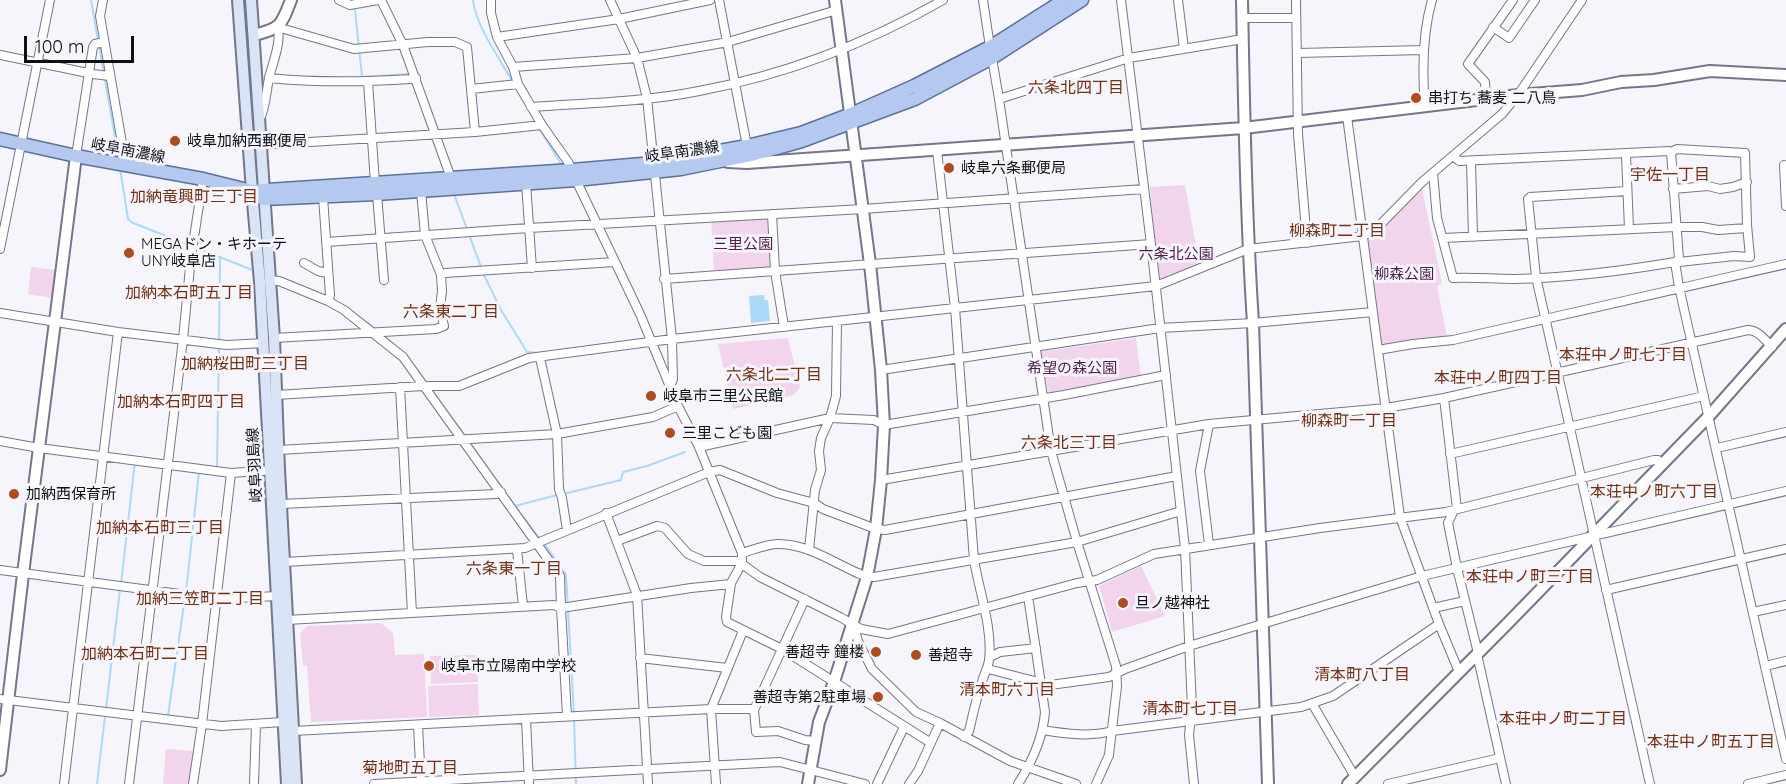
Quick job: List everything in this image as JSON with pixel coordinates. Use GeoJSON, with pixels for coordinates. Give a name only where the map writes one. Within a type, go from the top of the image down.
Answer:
{"type":"FeatureCollection","features":[{"type":"Feature","properties":{"kind":"main road","name":"岐阜羽島線"},"geometry":{"type":"LineString","coordinates":[[238,0],[269,280],[277,596],[287,784]]}},
{"type":"Feature","properties":{"kind":"main road","name":"岐阜羽島線"},"geometry":{"type":"LineString","coordinates":[[251,0],[260,145],[260,282],[276,395],[279,450],[274,470],[281,504],[296,784]]}},
{"type":"Feature","properties":{"kind":"main road","name":"岐阜南濃線"},"geometry":{"type":"LineString","coordinates":[[991,53],[1064,0]]}},
{"type":"Feature","properties":{"kind":"main road","name":"岐阜南濃線"},"geometry":{"type":"LineString","coordinates":[[655,167],[801,133],[915,99],[1082,0]]}},
{"type":"Feature","properties":{"kind":"main road","name":"岐阜南濃線"},"geometry":{"type":"LineString","coordinates":[[259,193],[376,188],[422,191],[526,183],[574,175],[725,161],[802,141],[851,119]]}},
{"type":"Feature","properties":{"kind":"main road","name":"岐阜南濃線"},"geometry":{"type":"LineString","coordinates":[[0,139],[259,193],[324,197],[452,178],[574,175]]}},
{"type":"Feature","properties":{"kind":"street"},"geometry":{"type":"LineString","coordinates":[[0,249],[50,0]]}},
{"type":"Feature","properties":{"kind":"street"},"geometry":{"type":"LineString","coordinates":[[103,0],[100,16],[100,43],[126,166]]}},
{"type":"Feature","properties":{"kind":"street"},"geometry":{"type":"LineString","coordinates":[[254,35],[278,26],[291,0]]}},
{"type":"Feature","properties":{"kind":"street"},"geometry":{"type":"LineString","coordinates":[[339,0],[350,5],[380,0],[403,45],[452,178]]}},
{"type":"Feature","properties":{"kind":"street"},"geometry":{"type":"LineString","coordinates":[[491,0],[491,13],[498,37],[513,67],[518,84],[542,125],[568,162],[652,343],[678,406],[699,447],[742,553],[742,563],[731,584],[727,622],[782,649],[931,743]]}},
{"type":"Feature","properties":{"kind":"street"},"geometry":{"type":"LineString","coordinates":[[610,0],[637,58],[647,98],[672,339],[673,379],[670,387]]}},
{"type":"Feature","properties":{"kind":"street"},"geometry":{"type":"LineString","coordinates":[[498,37],[619,19],[710,0]]}},
{"type":"Feature","properties":{"kind":"street"},"geometry":{"type":"LineString","coordinates":[[719,0],[747,146]]}},
{"type":"Feature","properties":{"kind":"street"},"geometry":{"type":"LineString","coordinates":[[531,107],[698,92],[735,83],[842,49],[897,25],[943,0]]}},
{"type":"Feature","properties":{"kind":"street"},"geometry":{"type":"LineString","coordinates":[[983,0],[1051,451],[1117,673],[1109,755],[1096,784]]}},
{"type":"Feature","properties":{"kind":"street"},"geometry":{"type":"LineString","coordinates":[[1121,0],[1185,548],[1192,708],[1189,735],[1194,784]]}},
{"type":"Feature","properties":{"kind":"street"},"geometry":{"type":"LineString","coordinates":[[1178,0],[1184,48]]}},
{"type":"Feature","properties":{"kind":"street"},"geometry":{"type":"LineString","coordinates":[[1242,0],[1244,129],[1253,323],[1268,784]]}},
{"type":"Feature","properties":{"kind":"street"},"geometry":{"type":"LineString","coordinates":[[1296,0],[1298,122],[1307,243]]}},
{"type":"Feature","properties":{"kind":"street"},"geometry":{"type":"LineString","coordinates":[[1425,107],[1422,73],[1427,20],[1432,0]]}},
{"type":"Feature","properties":{"kind":"street"},"geometry":{"type":"LineString","coordinates":[[1486,99],[1485,82],[1468,64],[1512,0]]}},
{"type":"Feature","properties":{"kind":"street"},"geometry":{"type":"LineString","coordinates":[[1493,27],[1509,38],[1535,0]]}},
{"type":"Feature","properties":{"kind":"street"},"geometry":{"type":"LineString","coordinates":[[276,395],[400,387],[459,386],[529,358],[672,339],[1156,286],[1248,249],[1363,237],[1375,230],[1433,173],[1502,114],[1518,95],[1582,0]]}},
{"type":"Feature","properties":{"kind":"street"},"geometry":{"type":"LineString","coordinates":[[513,67],[637,58],[728,42],[836,5],[870,264],[884,425],[876,529],[867,577],[819,722],[808,784]]}},
{"type":"Feature","properties":{"kind":"street"},"geometry":{"type":"LineString","coordinates":[[1242,18],[1296,18]]}},
{"type":"Feature","properties":{"kind":"street"},"geometry":{"type":"LineString","coordinates":[[278,26],[284,30],[354,49],[428,42],[455,42],[467,47],[475,132]]}},
{"type":"Feature","properties":{"kind":"street"},"geometry":{"type":"LineString","coordinates":[[258,123],[265,110],[269,78],[280,37],[278,26]]}},
{"type":"Feature","properties":{"kind":"street"},"geometry":{"type":"LineString","coordinates":[[999,99],[1129,58],[1242,39]]}},
{"type":"Feature","properties":{"kind":"street"},"geometry":{"type":"LineString","coordinates":[[0,770],[4,700],[23,574],[76,156],[93,47],[100,43]]}},
{"type":"Feature","properties":{"kind":"street"},"geometry":{"type":"LineString","coordinates":[[1298,52],[1424,50]]}},
{"type":"Feature","properties":{"kind":"street"},"geometry":{"type":"LineString","coordinates":[[0,55],[105,75]]}},
{"type":"Feature","properties":{"kind":"street"},"geometry":{"type":"LineString","coordinates":[[725,161],[747,163],[1244,129],[1518,95],[1582,90],[1621,82],[1653,80],[1710,71],[1786,75]]}},
{"type":"Feature","properties":{"kind":"street"},"geometry":{"type":"LineString","coordinates":[[269,78],[308,82],[368,82],[416,78]]}},
{"type":"Feature","properties":{"kind":"street"},"geometry":{"type":"LineString","coordinates":[[368,82],[384,280]]}},
{"type":"Feature","properties":{"kind":"street"},"geometry":{"type":"LineString","coordinates":[[471,88],[518,84]]}},
{"type":"Feature","properties":{"kind":"street"},"geometry":{"type":"LineString","coordinates":[[1347,116],[1400,517],[1459,672]]}},
{"type":"Feature","properties":{"kind":"street"},"geometry":{"type":"LineString","coordinates":[[260,145],[475,132],[542,125]]}},
{"type":"Feature","properties":{"kind":"street"},"geometry":{"type":"LineString","coordinates":[[1433,173],[1437,218],[1453,278],[1516,279],[1614,272],[1676,261],[1749,256],[1745,153],[1677,149],[1671,152],[1459,161],[1453,156]]}},
{"type":"Feature","properties":{"kind":"street"},"geometry":{"type":"LineString","coordinates":[[937,150],[956,308],[974,560],[984,607],[990,657],[969,731],[964,737]]}},
{"type":"Feature","properties":{"kind":"street"},"geometry":{"type":"LineString","coordinates":[[1671,152],[1679,287],[1786,759]]}},
{"type":"Feature","properties":{"kind":"street"},"geometry":{"type":"LineString","coordinates":[[1626,154],[1629,229]]}},
{"type":"Feature","properties":{"kind":"street"},"geometry":{"type":"LineString","coordinates":[[1471,160],[1473,237]]}},
{"type":"Feature","properties":{"kind":"street"},"geometry":{"type":"LineString","coordinates":[[1784,165],[1786,206]]}},
{"type":"Feature","properties":{"kind":"street"},"geometry":{"type":"LineString","coordinates":[[129,784],[191,258],[203,180]]}},
{"type":"Feature","properties":{"kind":"street"},"geometry":{"type":"LineString","coordinates":[[1673,189],[1708,186],[1720,189],[1747,182]]}},
{"type":"Feature","properties":{"kind":"street"},"geometry":{"type":"LineString","coordinates":[[526,183],[532,268]]}},
{"type":"Feature","properties":{"kind":"street"},"geometry":{"type":"LineString","coordinates":[[326,242],[1144,189]]}},
{"type":"Feature","properties":{"kind":"street"},"geometry":{"type":"LineString","coordinates":[[0,313],[118,332],[227,345],[444,326],[440,308],[441,275],[425,235],[422,191]]}},
{"type":"Feature","properties":{"kind":"street"},"geometry":{"type":"LineString","coordinates":[[1628,191],[1530,197],[1528,199],[1536,277],[1650,784]]}},
{"type":"Feature","properties":{"kind":"street"},"geometry":{"type":"LineString","coordinates":[[324,197],[330,295],[328,301]]}},
{"type":"Feature","properties":{"kind":"street"},"geometry":{"type":"LineString","coordinates":[[772,214],[775,271],[784,327]]}},
{"type":"Feature","properties":{"kind":"street"},"geometry":{"type":"LineString","coordinates":[[1443,238],[1676,227],[1702,227],[1718,230],[1747,228]]}},
{"type":"Feature","properties":{"kind":"street"},"geometry":{"type":"LineString","coordinates":[[664,279],[1151,244]]}},
{"type":"Feature","properties":{"kind":"street"},"geometry":{"type":"LineString","coordinates":[[441,275],[615,262]]}},
{"type":"Feature","properties":{"kind":"street"},"geometry":{"type":"LineString","coordinates":[[304,263],[318,271],[328,273]]}},
{"type":"Feature","properties":{"kind":"street"},"geometry":{"type":"LineString","coordinates":[[1378,350],[1454,340],[1786,264]]}},
{"type":"Feature","properties":{"kind":"street"},"geometry":{"type":"LineString","coordinates":[[269,280],[279,281],[328,301],[352,315],[403,357],[560,576],[567,716]]}},
{"type":"Feature","properties":{"kind":"street"},"geometry":{"type":"LineString","coordinates":[[881,370],[1160,328],[1253,323],[1373,312]]}},
{"type":"Feature","properties":{"kind":"street"},"geometry":{"type":"LineString","coordinates":[[809,549],[815,490],[821,470],[819,451],[821,438],[836,396],[837,321]]}},
{"type":"Feature","properties":{"kind":"street"},"geometry":{"type":"LineString","coordinates":[[1313,705],[1351,781],[1663,464],[1786,329]]}},
{"type":"Feature","properties":{"kind":"street"},"geometry":{"type":"LineString","coordinates":[[881,480],[1209,424],[1386,408],[1444,398],[1752,330],[1762,336],[1772,347]]}},
{"type":"Feature","properties":{"kind":"street"},"geometry":{"type":"LineString","coordinates":[[64,784],[118,332]]}},
{"type":"Feature","properties":{"kind":"street"},"geometry":{"type":"LineString","coordinates":[[540,358],[557,434],[559,489],[567,530]]}},
{"type":"Feature","properties":{"kind":"street"},"geometry":{"type":"LineString","coordinates":[[699,447],[830,418],[874,420],[884,425],[1166,375]]}},
{"type":"Feature","properties":{"kind":"street"},"geometry":{"type":"LineString","coordinates":[[400,387],[412,613]]}},
{"type":"Feature","properties":{"kind":"street"},"geometry":{"type":"LineString","coordinates":[[1450,454],[1704,396]]}},
{"type":"Feature","properties":{"kind":"street"},"geometry":{"type":"LineString","coordinates":[[1444,398],[1455,509],[1448,523],[1456,568],[1506,784]]}},
{"type":"Feature","properties":{"kind":"street"},"geometry":{"type":"LineString","coordinates":[[279,450],[557,434],[653,417],[678,406]]}},
{"type":"Feature","properties":{"kind":"street"},"geometry":{"type":"LineString","coordinates":[[1209,424],[1200,471],[1209,544]]}},
{"type":"Feature","properties":{"kind":"street"},"geometry":{"type":"LineString","coordinates":[[1717,448],[1786,432]]}},
{"type":"Feature","properties":{"kind":"street"},"geometry":{"type":"LineString","coordinates":[[0,441],[231,473],[274,470]]}},
{"type":"Feature","properties":{"kind":"street"},"geometry":{"type":"LineString","coordinates":[[617,541],[657,526],[665,528],[688,554],[704,561],[738,561],[760,577],[861,629],[888,634],[984,607],[1097,580],[1154,554],[1455,509],[1654,460],[1659,460],[1663,464]]}},
{"type":"Feature","properties":{"kind":"street"},"geometry":{"type":"LineString","coordinates":[[285,562],[525,548],[606,513],[709,472],[720,470],[777,493],[814,503],[876,529],[885,530],[1177,477]]}},
{"type":"Feature","properties":{"kind":"street"},"geometry":{"type":"LineString","coordinates":[[193,784],[231,473]]}},
{"type":"Feature","properties":{"kind":"street"},"geometry":{"type":"LineString","coordinates":[[988,669],[1050,685],[1109,677],[1189,646],[1422,576],[1786,491]]}},
{"type":"Feature","properties":{"kind":"street"},"geometry":{"type":"LineString","coordinates":[[281,504],[406,499],[501,492]]}},
{"type":"Feature","properties":{"kind":"street"},"geometry":{"type":"LineString","coordinates":[[742,553],[778,544],[809,549],[867,577],[1077,542],[1181,511]]}},
{"type":"Feature","properties":{"kind":"street"},"geometry":{"type":"LineString","coordinates":[[606,513],[637,595],[648,784]]}},
{"type":"Feature","properties":{"kind":"street"},"geometry":{"type":"LineString","coordinates":[[517,549],[523,606]]}},
{"type":"Feature","properties":{"kind":"street"},"geometry":{"type":"LineString","coordinates":[[1606,590],[1786,549]]}},
{"type":"Feature","properties":{"kind":"street"},"geometry":{"type":"LineString","coordinates":[[0,570],[217,598],[277,596]]}},
{"type":"Feature","properties":{"kind":"street"},"geometry":{"type":"LineString","coordinates":[[287,620],[523,606],[554,605],[561,608],[637,595],[731,584]]}},
{"type":"Feature","properties":{"kind":"street"},"geometry":{"type":"LineString","coordinates":[[1018,784],[1029,768],[1043,730],[1045,712],[1028,596]]}},
{"type":"Feature","properties":{"kind":"street"},"geometry":{"type":"LineString","coordinates":[[805,599],[754,710],[756,732],[778,731],[815,741]]}},
{"type":"Feature","properties":{"kind":"street"},"geometry":{"type":"LineString","coordinates":[[1433,608],[1465,601]]}},
{"type":"Feature","properties":{"kind":"street"},"geometry":{"type":"LineString","coordinates":[[1753,612],[1786,605]]}},
{"type":"Feature","properties":{"kind":"street"},"geometry":{"type":"LineString","coordinates":[[853,623],[858,641],[872,669],[916,712],[1010,760],[1076,784]]}},
{"type":"Feature","properties":{"kind":"street"},"geometry":{"type":"LineString","coordinates":[[1043,730],[1084,735],[1313,705],[1333,696],[1439,624]]}},
{"type":"Feature","properties":{"kind":"street"},"geometry":{"type":"LineString","coordinates":[[716,784],[711,709],[743,630]]}},
{"type":"Feature","properties":{"kind":"street"},"geometry":{"type":"LineString","coordinates":[[990,657],[1000,652],[1036,648]]}},
{"type":"Feature","properties":{"kind":"street"},"geometry":{"type":"LineString","coordinates":[[640,658],[727,668]]}},
{"type":"Feature","properties":{"kind":"street"},"geometry":{"type":"LineString","coordinates":[[1765,666],[1786,661]]}},
{"type":"Feature","properties":{"kind":"street"},"geometry":{"type":"LineString","coordinates":[[4,700],[221,726],[283,722]]}},
{"type":"Feature","properties":{"kind":"street"},"geometry":{"type":"LineString","coordinates":[[293,730],[711,709],[754,710]]}},
{"type":"Feature","properties":{"kind":"street"},"geometry":{"type":"LineString","coordinates":[[1777,718],[1786,716]]}},
{"type":"Feature","properties":{"kind":"street"},"geometry":{"type":"LineString","coordinates":[[526,719],[529,780]]}},
{"type":"Feature","properties":{"kind":"street"},"geometry":{"type":"LineString","coordinates":[[909,784],[940,723]]}},
{"type":"Feature","properties":{"kind":"street"},"geometry":{"type":"LineString","coordinates":[[254,784],[256,725]]}},
{"type":"Feature","properties":{"kind":"street"},"geometry":{"type":"LineString","coordinates":[[418,725],[421,783]]}},
{"type":"Feature","properties":{"kind":"street"},"geometry":{"type":"LineString","coordinates":[[877,784],[904,727]]}},
{"type":"Feature","properties":{"kind":"street"},"geometry":{"type":"LineString","coordinates":[[1388,784],[1500,758]]}},
{"type":"Feature","properties":{"kind":"street"},"geometry":{"type":"LineString","coordinates":[[374,784],[529,780],[648,769],[780,762],[865,784]]}},
{"type":"Feature","properties":{"kind":"street"},"geometry":{"type":"LineString","coordinates":[[1748,784],[1786,775]]}},
{"type":"Feature","properties":{"kind":"green space","name":"六条北公園"},"geometry":{"type":"Polygon","coordinates":[[[1185,185],[1200,268],[1157,284],[1150,187],[1185,185]]]}},
{"type":"Feature","properties":{"kind":"green space","name":"柳森公園"},"geometry":{"type":"Polygon","coordinates":[[[1422,189],[1442,283],[1437,286],[1447,337],[1380,347],[1366,242],[1422,189]]]}},
{"type":"Feature","properties":{"kind":"green space","name":"三里公園"},"geometry":{"type":"Polygon","coordinates":[[[772,214],[775,271],[714,276],[711,218],[772,214]]]}},
{"type":"Feature","properties":{"kind":"green space"},"geometry":{"type":"Polygon","coordinates":[[[31,267],[56,270],[52,298],[28,294],[31,267]]]}},
{"type":"Feature","properties":{"kind":"green space"},"geometry":{"type":"Polygon","coordinates":[[[788,338],[800,387],[794,395],[733,409],[718,344],[788,338]]]}},
{"type":"Feature","properties":{"kind":"green space","name":"希望の森公園"},"geometry":{"type":"Polygon","coordinates":[[[1136,338],[1141,377],[1049,393],[1039,352],[1136,338]]]}},
{"type":"Feature","properties":{"kind":"green space"},"geometry":{"type":"Polygon","coordinates":[[[1141,566],[1165,616],[1112,632],[1099,586],[1141,566]]]}},
{"type":"Feature","properties":{"kind":"green space"},"geometry":{"type":"Polygon","coordinates":[[[381,623],[393,633],[395,655],[424,654],[427,717],[311,722],[307,666],[303,666],[300,634],[307,626],[381,623]]]}},
{"type":"Feature","properties":{"kind":"green space"},"geometry":{"type":"Polygon","coordinates":[[[477,655],[478,682],[431,684],[430,656],[477,655]]]}},
{"type":"Feature","properties":{"kind":"green space"},"geometry":{"type":"Polygon","coordinates":[[[478,684],[479,715],[429,717],[428,686],[478,684]]]}},
{"type":"Feature","properties":{"kind":"green space"},"geometry":{"type":"Polygon","coordinates":[[[166,749],[194,751],[188,784],[163,784],[166,749]]]}},
{"type":"Feature","properties":{"kind":"water"},"geometry":{"type":"Polygon","coordinates":[[[764,295],[765,300],[768,300],[770,321],[751,323],[749,296],[764,295]]]}},
{"type":"Feature","properties":{"kind":"waterway"},"geometry":{"type":"LineString","coordinates":[[91,0],[119,160]]}},
{"type":"Feature","properties":{"kind":"waterway"},"geometry":{"type":"LineString","coordinates":[[354,0],[362,77],[411,74]]}},
{"type":"Feature","properties":{"kind":"waterway"},"geometry":{"type":"LineString","coordinates":[[473,0],[483,31],[513,82]]}},
{"type":"Feature","properties":{"kind":"waterway"},"geometry":{"type":"LineString","coordinates":[[517,89],[537,123]]}},
{"type":"Feature","properties":{"kind":"waterway"},"geometry":{"type":"LineString","coordinates":[[425,116],[445,173]]}},
{"type":"Feature","properties":{"kind":"waterway"},"geometry":{"type":"LineString","coordinates":[[539,128],[561,164]]}},
{"type":"Feature","properties":{"kind":"waterway"},"geometry":{"type":"LineString","coordinates":[[120,168],[128,219],[133,223],[255,271]]}},
{"type":"Feature","properties":{"kind":"waterway"},"geometry":{"type":"LineString","coordinates":[[454,194],[481,267]]}},
{"type":"Feature","properties":{"kind":"waterway"},"geometry":{"type":"LineString","coordinates":[[219,341],[220,259]]}},
{"type":"Feature","properties":{"kind":"waterway"},"geometry":{"type":"LineString","coordinates":[[483,273],[501,310],[527,352],[538,353]]}},
{"type":"Feature","properties":{"kind":"waterway"},"geometry":{"type":"LineString","coordinates":[[356,315],[376,329]]}},
{"type":"Feature","properties":{"kind":"waterway"},"geometry":{"type":"LineString","coordinates":[[383,335],[394,345]]}},
{"type":"Feature","properties":{"kind":"waterway"},"geometry":{"type":"LineString","coordinates":[[633,341],[645,338]]}},
{"type":"Feature","properties":{"kind":"waterway"},"geometry":{"type":"LineString","coordinates":[[217,466],[219,346]]}},
{"type":"Feature","properties":{"kind":"waterway"},"geometry":{"type":"LineString","coordinates":[[547,352],[586,347]]}},
{"type":"Feature","properties":{"kind":"waterway"},"geometry":{"type":"LineString","coordinates":[[430,388],[466,437]]}},
{"type":"Feature","properties":{"kind":"waterway"},"geometry":{"type":"LineString","coordinates":[[469,442],[540,539]]}},
{"type":"Feature","properties":{"kind":"waterway"},"geometry":{"type":"LineString","coordinates":[[563,494],[621,480],[623,472],[685,452]]}},
{"type":"Feature","properties":{"kind":"waterway"},"geometry":{"type":"LineString","coordinates":[[121,584],[135,461]]}},
{"type":"Feature","properties":{"kind":"waterway"},"geometry":{"type":"LineString","coordinates":[[186,592],[199,472]]}},
{"type":"Feature","properties":{"kind":"waterway"},"geometry":{"type":"LineString","coordinates":[[515,506],[557,495]]}},
{"type":"Feature","properties":{"kind":"waterway"},"geometry":{"type":"LineString","coordinates":[[544,543],[566,575],[574,713]]}},
{"type":"Feature","properties":{"kind":"waterway"},"geometry":{"type":"LineString","coordinates":[[106,709],[120,589]]}},
{"type":"Feature","properties":{"kind":"waterway"},"geometry":{"type":"LineString","coordinates":[[168,716],[185,597]]}},
{"type":"Feature","properties":{"kind":"waterway"},"geometry":{"type":"LineString","coordinates":[[97,784],[105,716]]}},
{"type":"Feature","properties":{"kind":"waterway"},"geometry":{"type":"LineString","coordinates":[[574,718],[576,784]]}},
{"type":"Feature","properties":{"kind":"place","name":"串打ち 蕎麦 二八鳥"},"geometry":{"type":"Point","coordinates":[1416,98]}},
{"type":"Feature","properties":{"kind":"place","name":"岐阜加納西郵便局"},"geometry":{"type":"Point","coordinates":[175,141]}},
{"type":"Feature","properties":{"kind":"place","name":"岐阜六条郵便局"},"geometry":{"type":"Point","coordinates":[949,168]}},
{"type":"Feature","properties":{"kind":"place","name":"MEGAドン・キホーテ UNY岐阜店"},"geometry":{"type":"Point","coordinates":[129,253]}},
{"type":"Feature","properties":{"kind":"place","name":"岐阜市三里公民館"},"geometry":{"type":"Point","coordinates":[651,396]}},
{"type":"Feature","properties":{"kind":"place","name":"三里こども園"},"geometry":{"type":"Point","coordinates":[670,433]}},
{"type":"Feature","properties":{"kind":"place","name":"加納西保育所"},"geometry":{"type":"Point","coordinates":[14,494]}},
{"type":"Feature","properties":{"kind":"place","name":"旦ノ越神社"},"geometry":{"type":"Point","coordinates":[1123,603]}},
{"type":"Feature","properties":{"kind":"place","name":"善超寺 鐘楼"},"geometry":{"type":"Point","coordinates":[876,652]}},
{"type":"Feature","properties":{"kind":"place","name":"善超寺"},"geometry":{"type":"Point","coordinates":[916,655]}},
{"type":"Feature","properties":{"kind":"place","name":"岐阜市立陽南中学校"},"geometry":{"type":"Point","coordinates":[429,666]}},
{"type":"Feature","properties":{"kind":"place","name":"善超寺第2駐車場"},"geometry":{"type":"Point","coordinates":[878,697]}},
{"type":"Feature","properties":{"kind":"district","name":"六条北四丁目"},"geometry":{"type":"Point","coordinates":[1076,88]}},
{"type":"Feature","properties":{"kind":"district","name":"宇佐一丁目"},"geometry":{"type":"Point","coordinates":[1670,175]}},
{"type":"Feature","properties":{"kind":"district","name":"加納竜興町三丁目"},"geometry":{"type":"Point","coordinates":[194,197]}},
{"type":"Feature","properties":{"kind":"district","name":"柳森町二丁目"},"geometry":{"type":"Point","coordinates":[1337,231]}},
{"type":"Feature","properties":{"kind":"district","name":"加納本石町五丁目"},"geometry":{"type":"Point","coordinates":[189,293]}},
{"type":"Feature","properties":{"kind":"district","name":"六条東二丁目"},"geometry":{"type":"Point","coordinates":[451,312]}},
{"type":"Feature","properties":{"kind":"district","name":"本荘中ノ町七丁目"},"geometry":{"type":"Point","coordinates":[1623,355]}},
{"type":"Feature","properties":{"kind":"district","name":"加納桜田町三丁目"},"geometry":{"type":"Point","coordinates":[245,364]}},
{"type":"Feature","properties":{"kind":"district","name":"六条北二丁目"},"geometry":{"type":"Point","coordinates":[774,375]}},
{"type":"Feature","properties":{"kind":"district","name":"本荘中ノ町四丁目"},"geometry":{"type":"Point","coordinates":[1498,378]}},
{"type":"Feature","properties":{"kind":"district","name":"加納本石町四丁目"},"geometry":{"type":"Point","coordinates":[181,402]}},
{"type":"Feature","properties":{"kind":"district","name":"柳森町一丁目"},"geometry":{"type":"Point","coordinates":[1349,421]}},
{"type":"Feature","properties":{"kind":"district","name":"六条北三丁目"},"geometry":{"type":"Point","coordinates":[1069,443]}},
{"type":"Feature","properties":{"kind":"district","name":"本荘中ノ町六丁目"},"geometry":{"type":"Point","coordinates":[1654,492]}},
{"type":"Feature","properties":{"kind":"district","name":"加納本石町三丁目"},"geometry":{"type":"Point","coordinates":[160,528]}},
{"type":"Feature","properties":{"kind":"district","name":"六条東一丁目"},"geometry":{"type":"Point","coordinates":[514,569]}},
{"type":"Feature","properties":{"kind":"district","name":"本荘中ノ町三丁目"},"geometry":{"type":"Point","coordinates":[1530,577]}},
{"type":"Feature","properties":{"kind":"district","name":"加納三笠町二丁目"},"geometry":{"type":"Point","coordinates":[200,599]}},
{"type":"Feature","properties":{"kind":"district","name":"加納本石町二丁目"},"geometry":{"type":"Point","coordinates":[145,654]}},
{"type":"Feature","properties":{"kind":"district","name":"清本町八丁目"},"geometry":{"type":"Point","coordinates":[1362,675]}},
{"type":"Feature","properties":{"kind":"district","name":"清本町六丁目"},"geometry":{"type":"Point","coordinates":[1007,690]}},
{"type":"Feature","properties":{"kind":"district","name":"清本町七丁目"},"geometry":{"type":"Point","coordinates":[1190,709]}},
{"type":"Feature","properties":{"kind":"district","name":"本荘中ノ町二丁目"},"geometry":{"type":"Point","coordinates":[1563,719]}},
{"type":"Feature","properties":{"kind":"district","name":"本荘中ノ町五丁目"},"geometry":{"type":"Point","coordinates":[1711,742]}},
{"type":"Feature","properties":{"kind":"district","name":"菊地町五丁目"},"geometry":{"type":"Point","coordinates":[410,768]}}]}
